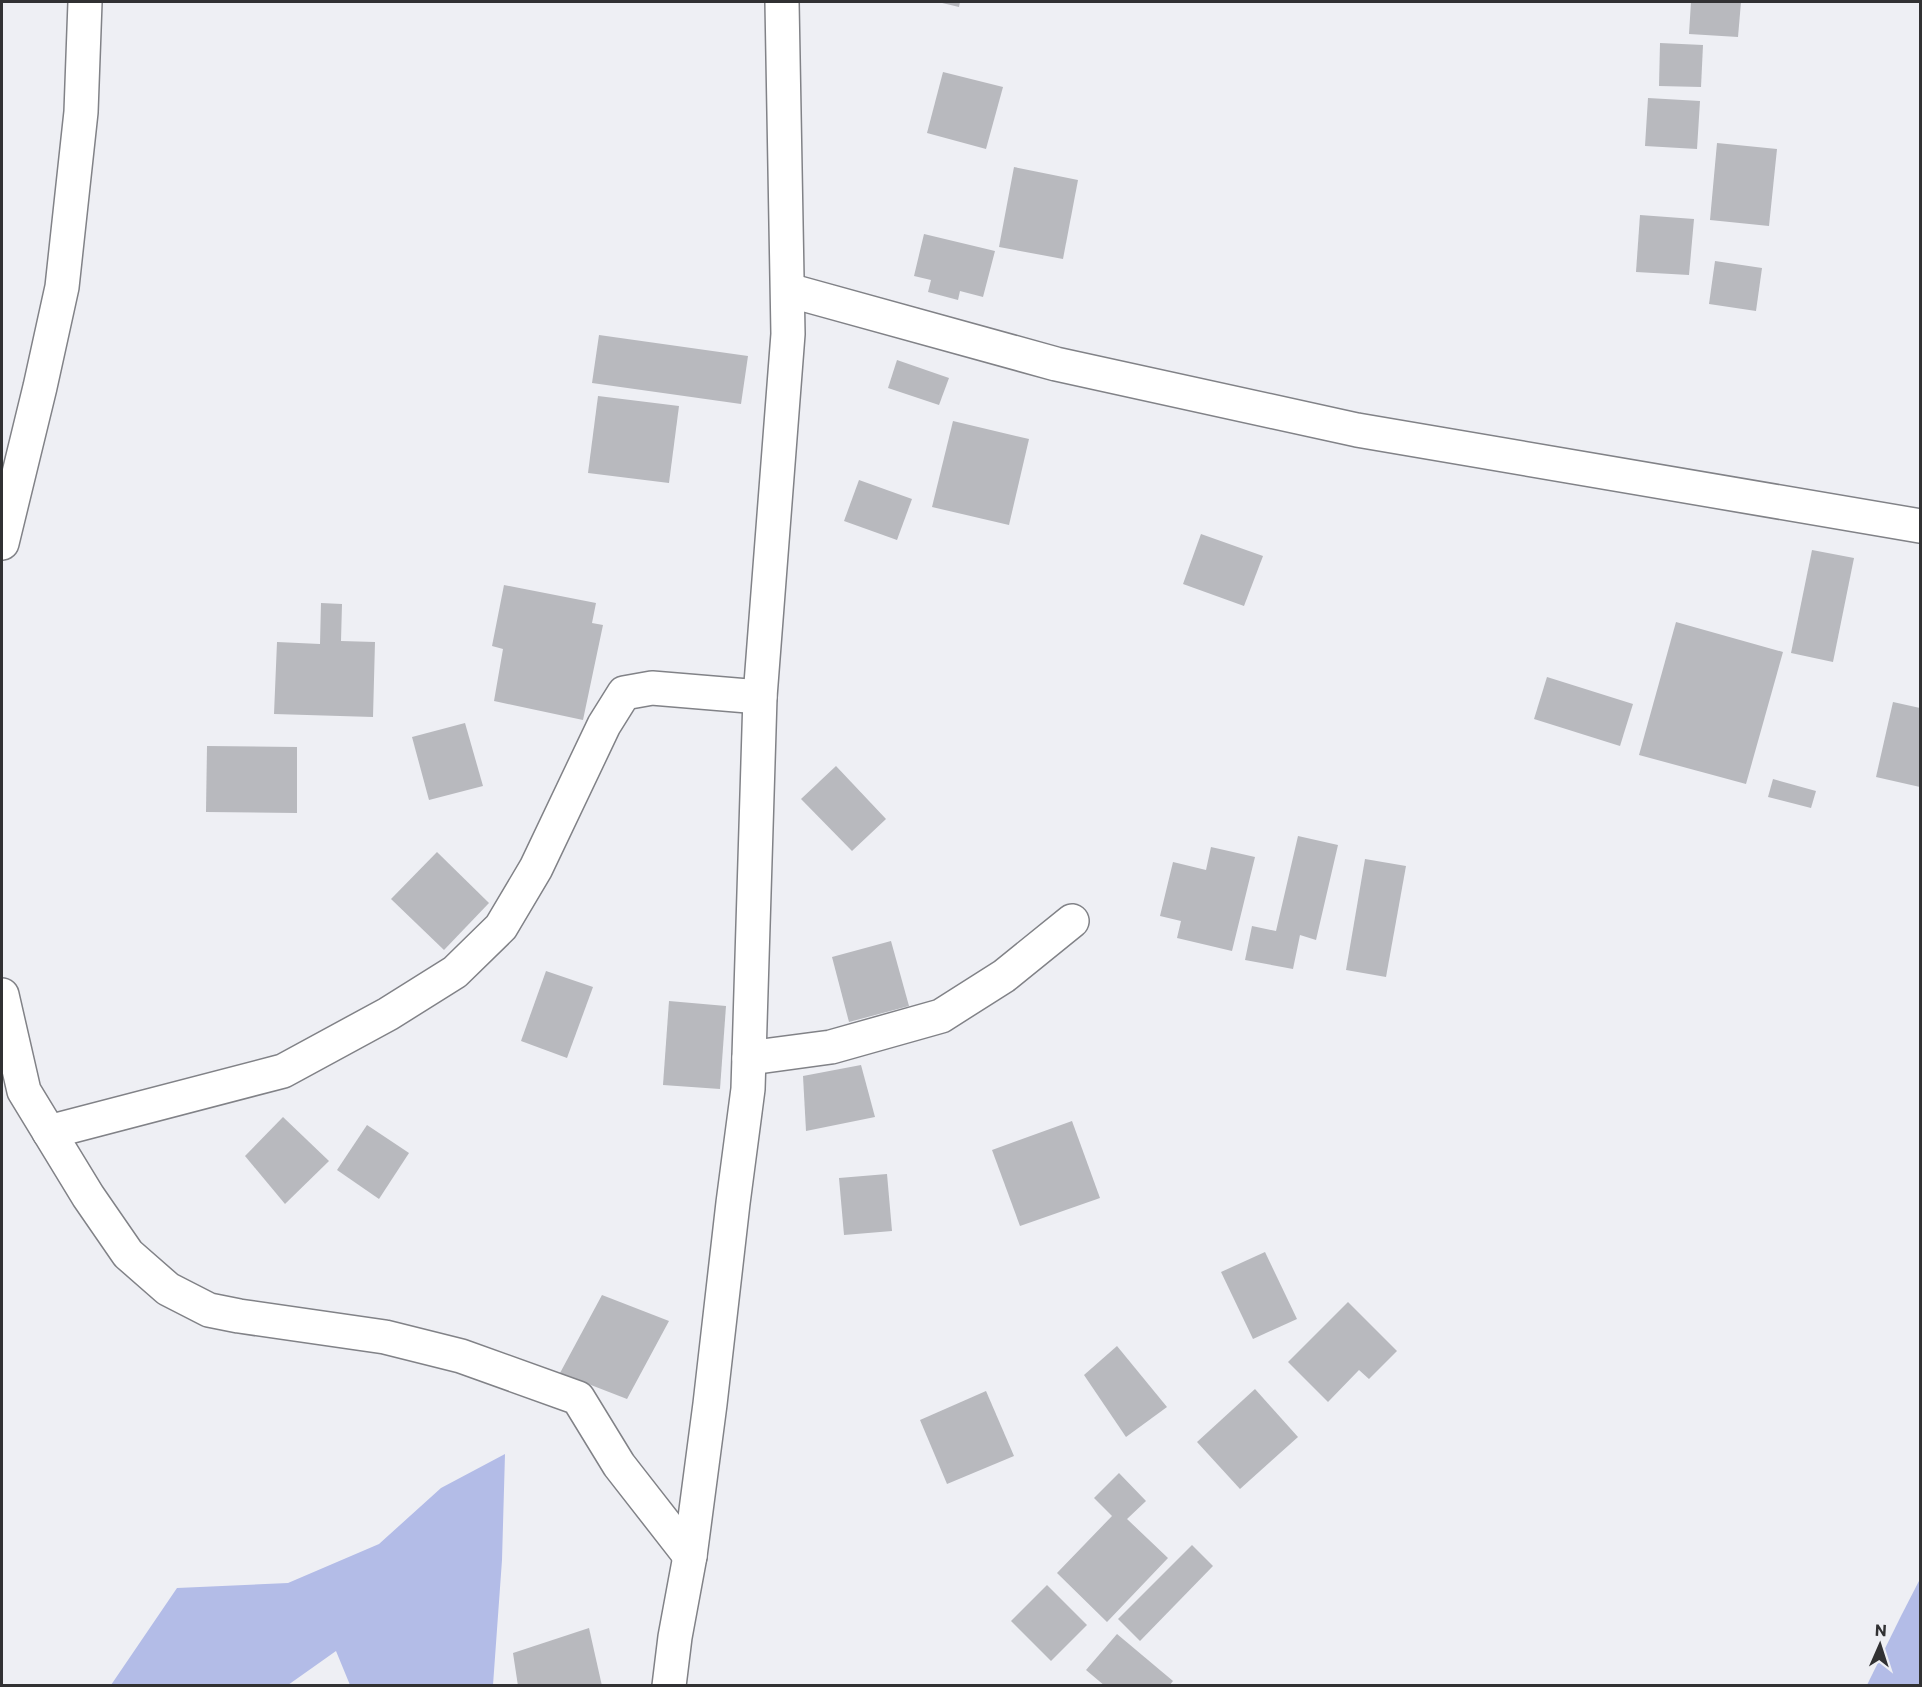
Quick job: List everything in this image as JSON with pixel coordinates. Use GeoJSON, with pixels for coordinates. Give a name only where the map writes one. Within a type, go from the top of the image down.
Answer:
{"type":"FeatureCollection","features":[{"type":"Feature","properties":{"kind":"street"},"geometry":{"type":"LineString","coordinates":[[2,543],[62,287],[81,112],[85,2]]}},
{"type":"Feature","properties":{"kind":"street"},"geometry":{"type":"LineString","coordinates":[[669,1686],[675,1637],[690,1556],[748,1089],[760,697],[788,334],[782,2]]}},
{"type":"Feature","properties":{"kind":"street"},"geometry":{"type":"LineString","coordinates":[[788,290],[1056,364],[1357,430],[1920,526]]}},
{"type":"Feature","properties":{"kind":"street"},"geometry":{"type":"LineString","coordinates":[[49,1132],[283,1071],[388,1014],[455,972],[501,927],[536,868],[604,726],[624,693],[652,688],[760,697]]}},
{"type":"Feature","properties":{"kind":"street"},"geometry":{"type":"LineString","coordinates":[[749,1058],[831,1047],[941,1016],[1004,976],[1072,921]]}},
{"type":"Feature","properties":{"kind":"street"},"geometry":{"type":"LineString","coordinates":[[2,995],[24,1091],[88,1196],[128,1254],[168,1289],[209,1310],[385,1337],[450,1353],[578,1398],[619,1465],[690,1556]]}},
{"type":"Feature","properties":{"kind":"shaded area"},"geometry":{"type":"Polygon","coordinates":[[[505,1454],[502,1560],[493,1685],[350,1685],[336,1651],[288,1685],[111,1685],[177,1588],[288,1583],[379,1544],[441,1488],[505,1454]]]}},
{"type":"Feature","properties":{"kind":"shaded area"},"geometry":{"type":"Polygon","coordinates":[[[1920,1579],[1920,1685],[1867,1685],[1901,1616],[1920,1579]]]}},
{"type":"Feature","properties":{"kind":"building"},"geometry":{"type":"Polygon","coordinates":[[[938,2],[960,2],[959,7],[938,2]]]}},
{"type":"Feature","properties":{"kind":"building"},"geometry":{"type":"Polygon","coordinates":[[[1691,2],[1741,2],[1738,37],[1689,34],[1691,2]]]}},
{"type":"Feature","properties":{"kind":"building"},"geometry":{"type":"Polygon","coordinates":[[[1660,43],[1703,45],[1701,87],[1659,86],[1660,43]]]}},
{"type":"Feature","properties":{"kind":"building"},"geometry":{"type":"Polygon","coordinates":[[[943,72],[1003,87],[986,149],[927,133],[943,72]]]}},
{"type":"Feature","properties":{"kind":"building"},"geometry":{"type":"Polygon","coordinates":[[[1648,98],[1700,101],[1697,149],[1645,146],[1648,98]]]}},
{"type":"Feature","properties":{"kind":"building"},"geometry":{"type":"Polygon","coordinates":[[[1717,143],[1777,149],[1769,226],[1710,220],[1717,143]]]}},
{"type":"Feature","properties":{"kind":"building"},"geometry":{"type":"Polygon","coordinates":[[[1014,167],[1078,180],[1063,259],[999,247],[1014,167]]]}},
{"type":"Feature","properties":{"kind":"building"},"geometry":{"type":"Polygon","coordinates":[[[1640,215],[1694,219],[1689,275],[1636,272],[1640,215]]]}},
{"type":"Feature","properties":{"kind":"building"},"geometry":{"type":"Polygon","coordinates":[[[924,234],[995,251],[983,297],[960,291],[958,300],[928,292],[931,280],[914,276],[924,234]]]}},
{"type":"Feature","properties":{"kind":"building"},"geometry":{"type":"Polygon","coordinates":[[[1715,261],[1762,268],[1756,311],[1709,304],[1715,261]]]}},
{"type":"Feature","properties":{"kind":"building"},"geometry":{"type":"Polygon","coordinates":[[[599,335],[748,356],[741,404],[592,383],[599,335]]]}},
{"type":"Feature","properties":{"kind":"building"},"geometry":{"type":"Polygon","coordinates":[[[897,360],[949,378],[939,405],[888,388],[897,360]]]}},
{"type":"Feature","properties":{"kind":"building"},"geometry":{"type":"Polygon","coordinates":[[[598,396],[679,406],[669,483],[588,473],[598,396]]]}},
{"type":"Feature","properties":{"kind":"building"},"geometry":{"type":"Polygon","coordinates":[[[953,421],[1029,439],[1009,525],[932,507],[953,421]]]}},
{"type":"Feature","properties":{"kind":"building"},"geometry":{"type":"Polygon","coordinates":[[[859,480],[912,499],[897,540],[844,521],[859,480]]]}},
{"type":"Feature","properties":{"kind":"building"},"geometry":{"type":"Polygon","coordinates":[[[1201,534],[1263,556],[1244,606],[1183,584],[1201,534]]]}},
{"type":"Feature","properties":{"kind":"building"},"geometry":{"type":"Polygon","coordinates":[[[1812,550],[1854,558],[1833,662],[1791,653],[1812,550]]]}},
{"type":"Feature","properties":{"kind":"building"},"geometry":{"type":"Polygon","coordinates":[[[504,585],[596,603],[592,623],[603,625],[583,720],[494,701],[503,649],[492,646],[504,585]]]}},
{"type":"Feature","properties":{"kind":"building"},"geometry":{"type":"Polygon","coordinates":[[[321,603],[342,604],[341,641],[375,642],[373,717],[274,714],[277,642],[320,644],[321,603]]]}},
{"type":"Feature","properties":{"kind":"building"},"geometry":{"type":"Polygon","coordinates":[[[1676,622],[1783,652],[1746,784],[1639,755],[1676,622]]]}},
{"type":"Feature","properties":{"kind":"building"},"geometry":{"type":"Polygon","coordinates":[[[1547,677],[1633,704],[1620,746],[1534,719],[1547,677]]]}},
{"type":"Feature","properties":{"kind":"building"},"geometry":{"type":"Polygon","coordinates":[[[1893,702],[1920,708],[1920,787],[1876,777],[1893,702]]]}},
{"type":"Feature","properties":{"kind":"building"},"geometry":{"type":"Polygon","coordinates":[[[465,723],[483,786],[429,800],[412,737],[465,723]]]}},
{"type":"Feature","properties":{"kind":"building"},"geometry":{"type":"Polygon","coordinates":[[[207,746],[297,747],[297,813],[206,812],[207,746]]]}},
{"type":"Feature","properties":{"kind":"building"},"geometry":{"type":"Polygon","coordinates":[[[836,766],[886,819],[852,851],[801,799],[836,766]]]}},
{"type":"Feature","properties":{"kind":"building"},"geometry":{"type":"Polygon","coordinates":[[[1773,779],[1816,791],[1811,808],[1768,797],[1773,779]]]}},
{"type":"Feature","properties":{"kind":"building"},"geometry":{"type":"Polygon","coordinates":[[[1298,836],[1338,845],[1316,940],[1300,935],[1293,969],[1245,960],[1252,926],[1276,931],[1298,836]]]}},
{"type":"Feature","properties":{"kind":"building"},"geometry":{"type":"Polygon","coordinates":[[[1211,847],[1255,857],[1232,951],[1177,938],[1181,921],[1160,916],[1173,862],[1206,870],[1211,847]]]}},
{"type":"Feature","properties":{"kind":"building"},"geometry":{"type":"Polygon","coordinates":[[[437,852],[489,903],[444,950],[391,899],[437,852]]]}},
{"type":"Feature","properties":{"kind":"building"},"geometry":{"type":"Polygon","coordinates":[[[1365,859],[1406,866],[1386,977],[1346,970],[1365,859]]]}},
{"type":"Feature","properties":{"kind":"building"},"geometry":{"type":"Polygon","coordinates":[[[891,941],[909,1006],[849,1022],[832,957],[891,941]]]}},
{"type":"Feature","properties":{"kind":"building"},"geometry":{"type":"Polygon","coordinates":[[[546,971],[593,987],[567,1058],[521,1041],[546,971]]]}},
{"type":"Feature","properties":{"kind":"building"},"geometry":{"type":"Polygon","coordinates":[[[669,1001],[726,1006],[720,1089],[663,1085],[669,1001]]]}},
{"type":"Feature","properties":{"kind":"building"},"geometry":{"type":"Polygon","coordinates":[[[861,1065],[875,1117],[806,1131],[803,1076],[861,1065]]]}},
{"type":"Feature","properties":{"kind":"building"},"geometry":{"type":"Polygon","coordinates":[[[283,1117],[329,1161],[285,1204],[245,1156],[283,1117]]]}},
{"type":"Feature","properties":{"kind":"building"},"geometry":{"type":"Polygon","coordinates":[[[1072,1121],[1100,1198],[1020,1226],[992,1150],[1072,1121]]]}},
{"type":"Feature","properties":{"kind":"building"},"geometry":{"type":"Polygon","coordinates":[[[367,1125],[409,1153],[379,1199],[337,1170],[367,1125]]]}},
{"type":"Feature","properties":{"kind":"building"},"geometry":{"type":"Polygon","coordinates":[[[887,1174],[892,1231],[844,1235],[839,1178],[887,1174]]]}},
{"type":"Feature","properties":{"kind":"building"},"geometry":{"type":"Polygon","coordinates":[[[1265,1252],[1297,1319],[1253,1339],[1221,1272],[1265,1252]]]}},
{"type":"Feature","properties":{"kind":"building"},"geometry":{"type":"Polygon","coordinates":[[[602,1295],[669,1321],[627,1399],[560,1373],[602,1295]]]}},
{"type":"Feature","properties":{"kind":"building"},"geometry":{"type":"Polygon","coordinates":[[[1348,1302],[1397,1351],[1369,1379],[1359,1370],[1328,1402],[1288,1362],[1348,1302]]]}},
{"type":"Feature","properties":{"kind":"building"},"geometry":{"type":"Polygon","coordinates":[[[1117,1346],[1167,1407],[1126,1437],[1084,1375],[1117,1346]]]}},
{"type":"Feature","properties":{"kind":"building"},"geometry":{"type":"Polygon","coordinates":[[[1255,1389],[1298,1437],[1240,1489],[1197,1442],[1255,1389]]]}},
{"type":"Feature","properties":{"kind":"building"},"geometry":{"type":"Polygon","coordinates":[[[986,1391],[1014,1456],[947,1484],[920,1420],[986,1391]]]}},
{"type":"Feature","properties":{"kind":"building"},"geometry":{"type":"Polygon","coordinates":[[[1119,1473],[1146,1501],[1127,1519],[1168,1558],[1107,1622],[1057,1573],[1112,1516],[1094,1498],[1119,1473]]]}},
{"type":"Feature","properties":{"kind":"building"},"geometry":{"type":"Polygon","coordinates":[[[1192,1545],[1213,1566],[1140,1641],[1118,1619],[1192,1545]]]}},
{"type":"Feature","properties":{"kind":"building"},"geometry":{"type":"Polygon","coordinates":[[[1047,1585],[1087,1625],[1051,1661],[1011,1621],[1047,1585]]]}},
{"type":"Feature","properties":{"kind":"building"},"geometry":{"type":"Polygon","coordinates":[[[589,1628],[602,1686],[518,1686],[513,1653],[589,1628]]]}},
{"type":"Feature","properties":{"kind":"building"},"geometry":{"type":"Polygon","coordinates":[[[1117,1634],[1173,1681],[1169,1686],[1105,1686],[1086,1670],[1117,1634]]]}}]}
